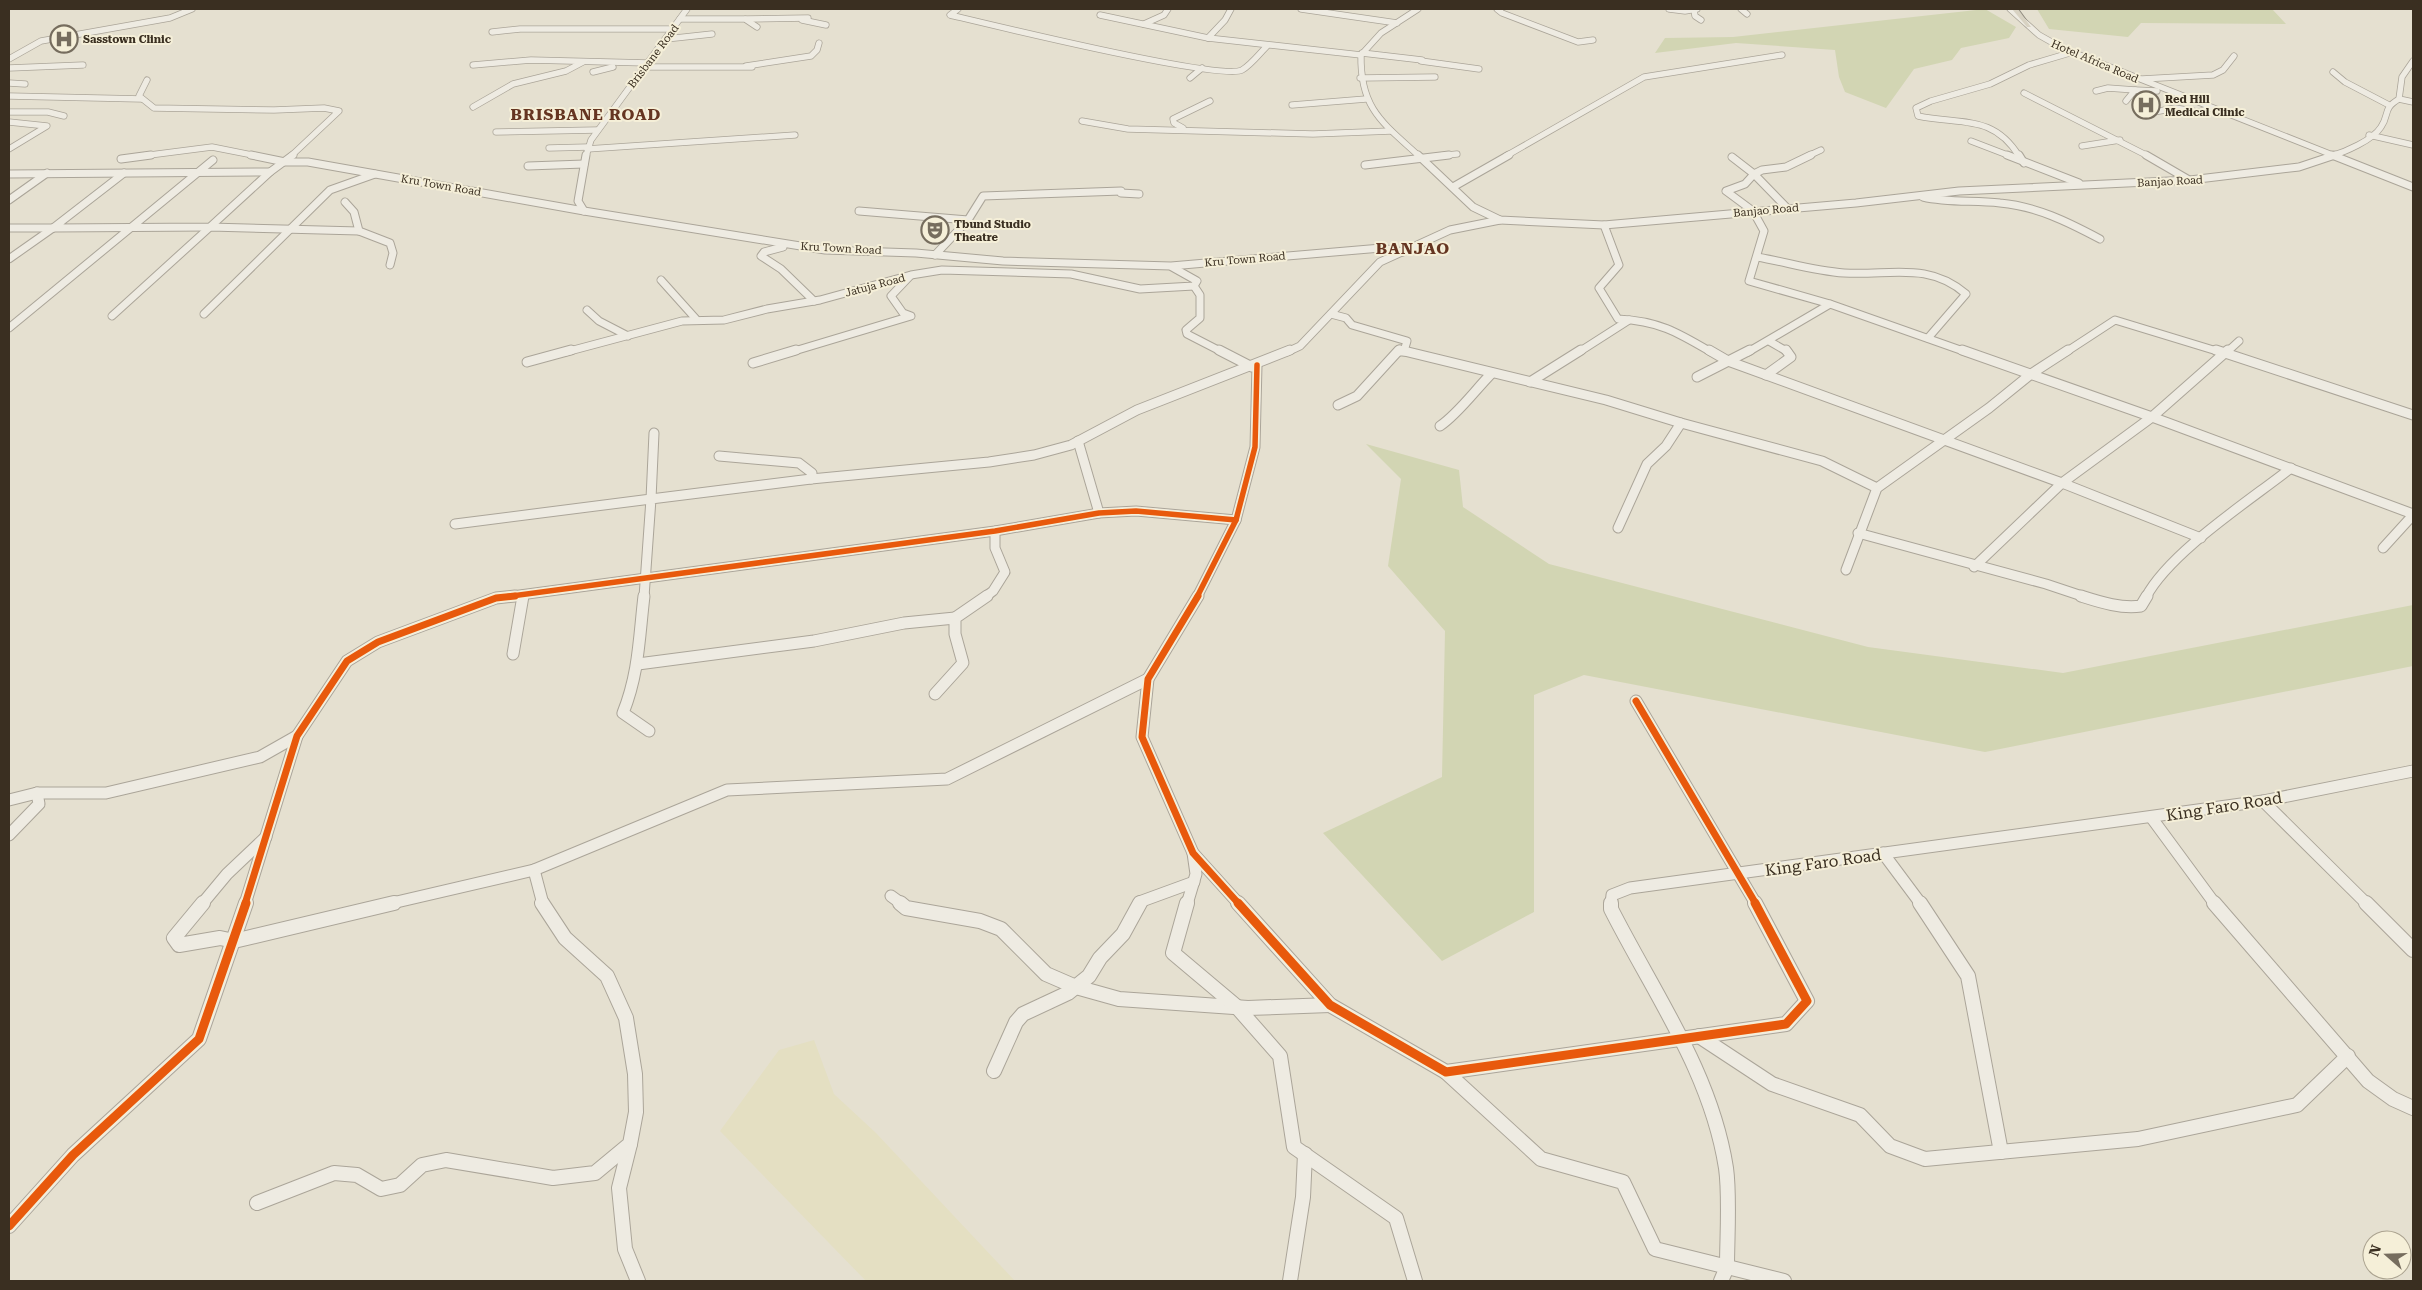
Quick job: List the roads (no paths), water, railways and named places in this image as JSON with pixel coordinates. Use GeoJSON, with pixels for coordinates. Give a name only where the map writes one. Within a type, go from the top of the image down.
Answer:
{"type":"FeatureCollection","features":[{"type":"Feature","properties":{"kind":"highway"},"geometry":{"type":"LineString","coordinates":[[2009,9],[2018,17]]}},
{"type":"Feature","properties":{"kind":"highway"},"geometry":{"type":"LineString","coordinates":[[2015,9],[2029,26]]}},
{"type":"Feature","properties":{"kind":"street"},"geometry":{"type":"LineString","coordinates":[[9,59],[41,41],[170,18],[192,9]]}},
{"type":"Feature","properties":{"kind":"street","name":"Brisbane Road"},"geometry":{"type":"LineString","coordinates":[[584,211],[578,201],[588,148],[596,130],[674,29],[687,9]]}},
{"type":"Feature","properties":{"kind":"street"},"geometry":{"type":"LineString","coordinates":[[958,9],[950,15],[1020,32],[1202,68],[1232,72],[1242,70],[1267,46]]}},
{"type":"Feature","properties":{"kind":"street"},"geometry":{"type":"LineString","coordinates":[[1144,24],[1164,15],[1168,9]]}},
{"type":"Feature","properties":{"kind":"street"},"geometry":{"type":"LineString","coordinates":[[1208,38],[1225,20],[1231,9]]}},
{"type":"Feature","properties":{"kind":"street"},"geometry":{"type":"LineString","coordinates":[[1301,9],[1397,23]]}},
{"type":"Feature","properties":{"kind":"street"},"geometry":{"type":"LineString","coordinates":[[1361,54],[1375,38],[1418,9]]}},
{"type":"Feature","properties":{"kind":"street"},"geometry":{"type":"LineString","coordinates":[[1497,9],[1502,13],[1578,42],[1593,40]]}},
{"type":"Feature","properties":{"kind":"street"},"geometry":{"type":"LineString","coordinates":[[1670,9],[1685,12],[1696,9],[1695,16],[1701,20]]}},
{"type":"Feature","properties":{"kind":"street"},"geometry":{"type":"LineString","coordinates":[[1741,9],[1748,14]]}},
{"type":"Feature","properties":{"kind":"street"},"geometry":{"type":"LineString","coordinates":[[1100,15],[1208,38],[1479,69]]}},
{"type":"Feature","properties":{"kind":"street","name":"Hotel Africa Road"},"geometry":{"type":"LineString","coordinates":[[2018,17],[2052,43],[2139,80],[2413,188]]}},
{"type":"Feature","properties":{"kind":"street"},"geometry":{"type":"LineString","coordinates":[[680,19],[808,18]]}},
{"type":"Feature","properties":{"kind":"street"},"geometry":{"type":"LineString","coordinates":[[745,19],[754,23],[757,27]]}},
{"type":"Feature","properties":{"kind":"street"},"geometry":{"type":"LineString","coordinates":[[798,19],[826,25]]}},
{"type":"Feature","properties":{"kind":"street"},"geometry":{"type":"LineString","coordinates":[[492,32],[520,29],[674,29]]}},
{"type":"Feature","properties":{"kind":"street"},"geometry":{"type":"LineString","coordinates":[[666,39],[712,34]]}},
{"type":"Feature","properties":{"kind":"street"},"geometry":{"type":"LineString","coordinates":[[474,65],[530,60],[692,68],[742,66],[811,56],[817,50],[819,43]]}},
{"type":"Feature","properties":{"kind":"street"},"geometry":{"type":"LineString","coordinates":[[2024,163],[2004,136],[1980,123],[1935,121],[1918,116],[1916,108],[1930,100],[1990,84],[2030,65],[2073,52]]}},
{"type":"Feature","properties":{"kind":"street","name":"Banjao Road"},"geometry":{"type":"LineString","coordinates":[[1361,54],[1360,78],[1366,99],[1377,117],[1473,207],[1500,220],[1604,225],[1917,195],[2230,177],[2299,167],[2350,150],[2381,128],[2389,105]]}},
{"type":"Feature","properties":{"kind":"street"},"geometry":{"type":"LineString","coordinates":[[1453,187],[1644,77],[1782,56]]}},
{"type":"Feature","properties":{"kind":"street"},"geometry":{"type":"LineString","coordinates":[[2139,80],[2213,75],[2223,70],[2234,56]]}},
{"type":"Feature","properties":{"kind":"street"},"geometry":{"type":"LineString","coordinates":[[2399,99],[2402,77],[2413,61]]}},
{"type":"Feature","properties":{"kind":"street"},"geometry":{"type":"LineString","coordinates":[[474,107],[485,104],[513,84],[564,73],[583,63]]}},
{"type":"Feature","properties":{"kind":"street"},"geometry":{"type":"LineString","coordinates":[[593,72],[621,64]]}},
{"type":"Feature","properties":{"kind":"street"},"geometry":{"type":"LineString","coordinates":[[9,68],[83,65]]}},
{"type":"Feature","properties":{"kind":"street"},"geometry":{"type":"LineString","coordinates":[[742,66],[752,67]]}},
{"type":"Feature","properties":{"kind":"street"},"geometry":{"type":"LineString","coordinates":[[1190,78],[1202,68]]}},
{"type":"Feature","properties":{"kind":"street"},"geometry":{"type":"LineString","coordinates":[[2334,72],[2345,82],[2389,105],[2399,99],[2413,102]]}},
{"type":"Feature","properties":{"kind":"street"},"geometry":{"type":"LineString","coordinates":[[1360,78],[1435,77]]}},
{"type":"Feature","properties":{"kind":"street"},"geometry":{"type":"LineString","coordinates":[[112,316],[270,172],[285,162],[336,118],[339,111],[324,108],[154,108],[139,96],[147,80]]}},
{"type":"Feature","properties":{"kind":"street"},"geometry":{"type":"LineString","coordinates":[[9,83],[25,84]]}},
{"type":"Feature","properties":{"kind":"street"},"geometry":{"type":"LineString","coordinates":[[2096,91],[2108,88],[2159,91],[2182,97]]}},
{"type":"Feature","properties":{"kind":"street"},"geometry":{"type":"LineString","coordinates":[[2126,101],[2135,90]]}},
{"type":"Feature","properties":{"kind":"street"},"geometry":{"type":"LineString","coordinates":[[2024,93],[2120,140],[2190,180]]}},
{"type":"Feature","properties":{"kind":"street"},"geometry":{"type":"LineString","coordinates":[[9,96],[62,95],[74,98],[142,99]]}},
{"type":"Feature","properties":{"kind":"street"},"geometry":{"type":"LineString","coordinates":[[1292,105],[1366,99]]}},
{"type":"Feature","properties":{"kind":"street"},"geometry":{"type":"LineString","coordinates":[[1188,130],[1174,124],[1173,119],[1210,101]]}},
{"type":"Feature","properties":{"kind":"street"},"geometry":{"type":"LineString","coordinates":[[2144,114],[2156,114],[2175,108],[2202,112],[2211,108]]}},
{"type":"Feature","properties":{"kind":"street"},"geometry":{"type":"LineString","coordinates":[[9,112],[48,112],[64,116]]}},
{"type":"Feature","properties":{"kind":"street"},"geometry":{"type":"LineString","coordinates":[[1082,121],[1128,129],[1313,134],[1391,131]]}},
{"type":"Feature","properties":{"kind":"street"},"geometry":{"type":"LineString","coordinates":[[9,122],[47,126],[9,149]]}},
{"type":"Feature","properties":{"kind":"street"},"geometry":{"type":"LineString","coordinates":[[496,132],[596,130]]}},
{"type":"Feature","properties":{"kind":"street"},"geometry":{"type":"LineString","coordinates":[[1184,138],[1188,130]]}},
{"type":"Feature","properties":{"kind":"street"},"geometry":{"type":"LineString","coordinates":[[549,148],[588,148],[796,135]]}},
{"type":"Feature","properties":{"kind":"street"},"geometry":{"type":"LineString","coordinates":[[2369,135],[2413,145]]}},
{"type":"Feature","properties":{"kind":"street"},"geometry":{"type":"LineString","coordinates":[[2082,146],[2120,140]]}},
{"type":"Feature","properties":{"kind":"street"},"geometry":{"type":"LineString","coordinates":[[1972,141],[2084,185]]}},
{"type":"Feature","properties":{"kind":"street","name":"Kru Town Road"},"geometry":{"type":"LineString","coordinates":[[121,159],[212,147],[285,162],[308,162],[584,211],[825,250],[935,255],[1003,261],[1171,266],[1381,248],[1403,252]]}},
{"type":"Feature","properties":{"kind":"street"},"geometry":{"type":"LineString","coordinates":[[9,328],[199,172],[217,160],[191,150]]}},
{"type":"Feature","properties":{"kind":"street"},"geometry":{"type":"LineString","coordinates":[[1821,150],[1786,168],[1762,170],[1754,174],[1745,184],[1726,191],[1753,211],[1764,230],[1749,281],[1830,304],[2152,416],[2413,514],[2383,548]]}},
{"type":"Feature","properties":{"kind":"street"},"geometry":{"type":"LineString","coordinates":[[1365,165],[1424,160],[1457,154]]}},
{"type":"Feature","properties":{"kind":"street"},"geometry":{"type":"LineString","coordinates":[[1732,157],[1754,174],[1787,208]]}},
{"type":"Feature","properties":{"kind":"street"},"geometry":{"type":"LineString","coordinates":[[528,166],[584,164]]}},
{"type":"Feature","properties":{"kind":"street"},"geometry":{"type":"LineString","coordinates":[[9,259],[53,228],[124,172]]}},
{"type":"Feature","properties":{"kind":"street"},"geometry":{"type":"LineString","coordinates":[[9,174],[270,172]]}},
{"type":"Feature","properties":{"kind":"street"},"geometry":{"type":"LineString","coordinates":[[9,200],[47,173]]}},
{"type":"Feature","properties":{"kind":"street"},"geometry":{"type":"LineString","coordinates":[[204,314],[288,229],[330,190],[345,183],[376,174]]}},
{"type":"Feature","properties":{"kind":"street"},"geometry":{"type":"LineString","coordinates":[[935,255],[968,220],[983,196],[1121,192],[1139,194]]}},
{"type":"Feature","properties":{"kind":"street"},"geometry":{"type":"LineString","coordinates":[[1917,195],[1939,202],[2010,204],[2057,216],[2100,239]]}},
{"type":"Feature","properties":{"kind":"street"},"geometry":{"type":"LineString","coordinates":[[345,202],[354,212],[359,230]]}},
{"type":"Feature","properties":{"kind":"street"},"geometry":{"type":"LineString","coordinates":[[859,211],[968,220]]}},
{"type":"Feature","properties":{"kind":"street"},"geometry":{"type":"LineString","coordinates":[[455,524],[811,479],[989,462],[1034,455],[1078,440],[1137,410],[1254,366],[1300,346],[1380,262],[1450,230],[1500,220]]}},
{"type":"Feature","properties":{"kind":"street"},"geometry":{"type":"LineString","coordinates":[[1604,225],[1618,265],[1599,288],[1618,319],[1643,320],[1669,328],[1728,361],[2062,483],[2201,538]]}},
{"type":"Feature","properties":{"kind":"street"},"geometry":{"type":"LineString","coordinates":[[9,228],[210,227],[359,230],[390,243],[393,253],[390,265]]}},
{"type":"Feature","properties":{"kind":"street"},"geometry":{"type":"LineString","coordinates":[[794,246],[773,248],[761,256],[781,269],[814,301]]}},
{"type":"Feature","properties":{"kind":"street"},"geometry":{"type":"LineString","coordinates":[[1757,257],[1844,273],[1922,272],[1958,285],[1966,294],[1928,338]]}},
{"type":"Feature","properties":{"kind":"street"},"geometry":{"type":"LineString","coordinates":[[1171,266],[1196,281],[1194,286],[1200,295],[1200,318],[1186,330],[1187,334],[1254,366]]}},
{"type":"Feature","properties":{"kind":"street","name":"Jatuja Road"},"geometry":{"type":"LineString","coordinates":[[527,362],[696,319],[724,320],[767,309],[814,301],[911,275],[942,270],[987,270],[1037,275],[1071,274],[1140,289],[1194,286]]}},
{"type":"Feature","properties":{"kind":"street"},"geometry":{"type":"LineString","coordinates":[[753,363],[911,316],[903,313],[891,296],[911,275]]}},
{"type":"Feature","properties":{"kind":"street"},"geometry":{"type":"LineString","coordinates":[[661,280],[696,319]]}},
{"type":"Feature","properties":{"kind":"street"},"geometry":{"type":"LineString","coordinates":[[1697,377],[1769,341],[1830,304]]}},
{"type":"Feature","properties":{"kind":"street"},"geometry":{"type":"LineString","coordinates":[[587,310],[599,321],[628,336]]}},
{"type":"Feature","properties":{"kind":"street"},"geometry":{"type":"LineString","coordinates":[[1330,314],[1346,318],[1352,324],[1407,341],[1404,352]]}},
{"type":"Feature","properties":{"kind":"street"},"geometry":{"type":"LineString","coordinates":[[1530,382],[1629,320]]}},
{"type":"Feature","properties":{"kind":"street"},"geometry":{"type":"LineString","coordinates":[[1846,570],[1847,561],[1877,488],[1944,441],[2032,374],[2115,320],[2225,353],[2413,415]]}},
{"type":"Feature","properties":{"kind":"street"},"geometry":{"type":"LineString","coordinates":[[1766,375],[1791,357],[1789,352],[1769,341]]}},
{"type":"Feature","properties":{"kind":"street"},"geometry":{"type":"LineString","coordinates":[[1974,567],[2062,483],[2152,416],[2239,341]]}},
{"type":"Feature","properties":{"kind":"street"},"geometry":{"type":"LineString","coordinates":[[1338,405],[1357,396],[1399,350],[1606,400],[1681,424],[1822,461],[1877,488]]}},
{"type":"Feature","properties":{"kind":"street"},"geometry":{"type":"LineString","coordinates":[[1254,366],[1255,447],[1236,520],[1210,576],[1148,679],[1142,737],[1193,853],[1196,874],[1174,953],[1236,1006],[1280,1056],[1294,1147],[1396,1218],[1415,1281]]}},
{"type":"Feature","properties":{"kind":"street"},"geometry":{"type":"LineString","coordinates":[[1440,426],[1452,418],[1460,406],[1492,373]]}},
{"type":"Feature","properties":{"kind":"street"},"geometry":{"type":"LineString","coordinates":[[1618,528],[1647,464],[1666,446],[1681,424]]}},
{"type":"Feature","properties":{"kind":"street"},"geometry":{"type":"LineString","coordinates":[[649,731],[623,713],[632,690],[638,664],[646,578],[654,433]]}},
{"type":"Feature","properties":{"kind":"street"},"geometry":{"type":"LineString","coordinates":[[1078,440],[1099,513]]}},
{"type":"Feature","properties":{"kind":"street"},"geometry":{"type":"LineString","coordinates":[[719,456],[800,463],[812,473],[811,479]]}},
{"type":"Feature","properties":{"kind":"street"},"geometry":{"type":"LineString","coordinates":[[1858,533],[1974,567],[2134,608],[2141,606],[2153,584],[2201,538],[2291,468]]}},
{"type":"Feature","properties":{"kind":"street"},"geometry":{"type":"LineString","coordinates":[[9,1226],[74,1155],[199,1039],[234,940],[297,736],[347,661],[378,642],[496,598],[995,531],[1099,513],[1136,511],[1236,520]]}},
{"type":"Feature","properties":{"kind":"street"},"geometry":{"type":"LineString","coordinates":[[638,664],[814,641],[904,623],[955,618],[993,591],[1005,572],[995,548],[995,531]]}},
{"type":"Feature","properties":{"kind":"street"},"geometry":{"type":"LineString","coordinates":[[512,654],[523,595]]}},
{"type":"Feature","properties":{"kind":"street"},"geometry":{"type":"LineString","coordinates":[[935,694],[963,662],[955,634],[955,618]]}},
{"type":"Feature","properties":{"kind":"street"},"geometry":{"type":"LineString","coordinates":[[266,836],[226,874],[174,938],[179,945],[220,938],[234,940],[534,870],[727,790],[947,779],[1148,679]]}},
{"type":"Feature","properties":{"kind":"street"},"geometry":{"type":"LineString","coordinates":[[1446,1072],[1682,1037],[1786,1024],[1807,1001],[1739,873],[1636,701]]}},
{"type":"Feature","properties":{"kind":"street"},"geometry":{"type":"LineString","coordinates":[[9,800],[37,794],[106,793],[260,757],[297,736]]}},
{"type":"Feature","properties":{"kind":"street","name":"King Faro Road"},"geometry":{"type":"LineString","coordinates":[[1721,1281],[1727,1267],[1726,1169],[1707,1093],[1682,1037],[1611,909],[1612,895],[1630,888],[2263,801],[2413,771]]}},
{"type":"Feature","properties":{"kind":"street"},"geometry":{"type":"LineString","coordinates":[[9,835],[39,804],[37,794]]}},
{"type":"Feature","properties":{"kind":"street"},"geometry":{"type":"LineString","coordinates":[[2263,801],[2413,950]]}},
{"type":"Feature","properties":{"kind":"street"},"geometry":{"type":"LineString","coordinates":[[2151,817],[2224,918],[2348,1056],[2361,1076],[2396,1102],[2413,1108]]}},
{"type":"Feature","properties":{"kind":"street"},"geometry":{"type":"LineString","coordinates":[[1193,853],[1330,1005],[1446,1072],[1542,1159],[1623,1182],[1655,1249],[1784,1281]]}},
{"type":"Feature","properties":{"kind":"street"},"geometry":{"type":"LineString","coordinates":[[1883,853],[1968,976],[2001,1152]]}},
{"type":"Feature","properties":{"kind":"street"},"geometry":{"type":"LineString","coordinates":[[534,870],[541,902],[565,938],[607,976],[626,1018],[635,1074],[636,1112],[619,1188],[625,1249],[638,1281]]}},
{"type":"Feature","properties":{"kind":"street"},"geometry":{"type":"LineString","coordinates":[[994,1071],[1016,1022],[1023,1014],[1076,987],[1089,976],[1100,958],[1123,934],[1136,907],[1142,902],[1194,882]]}},
{"type":"Feature","properties":{"kind":"street"},"geometry":{"type":"LineString","coordinates":[[891,896],[906,908],[980,921],[1001,929],[1046,974],[1076,987],[1120,999],[1248,1008],[1330,1005]]}},
{"type":"Feature","properties":{"kind":"street"},"geometry":{"type":"LineString","coordinates":[[1699,1036],[1772,1084],[1860,1115],[1890,1146],[1925,1159],[2138,1139],[2297,1105],[2348,1056]]}},
{"type":"Feature","properties":{"kind":"street"},"geometry":{"type":"LineString","coordinates":[[257,1203],[334,1173],[357,1175],[381,1189],[400,1186],[422,1165],[446,1160],[553,1178],[595,1173],[630,1144]]}},
{"type":"Feature","properties":{"kind":"street"},"geometry":{"type":"LineString","coordinates":[[1290,1281],[1303,1197],[1305,1154]]}},
{"type":"Feature","properties":{"kind":"place","name":"Sasstown Clinic"},"geometry":{"type":"Point","coordinates":[64,39]}},
{"type":"Feature","properties":{"kind":"place","name":"Red Hill Medical Clinic"},"geometry":{"type":"Point","coordinates":[2146,105]}},
{"type":"Feature","properties":{"kind":"place","name":"Tbund Studio Theatre"},"geometry":{"type":"Point","coordinates":[935,230]}},
{"type":"Feature","properties":{"kind":"district","name":"BRISBANE ROAD"},"geometry":{"type":"Point","coordinates":[586,114]}},
{"type":"Feature","properties":{"kind":"district","name":"BANJAO"},"geometry":{"type":"Point","coordinates":[1413,248]}}]}
